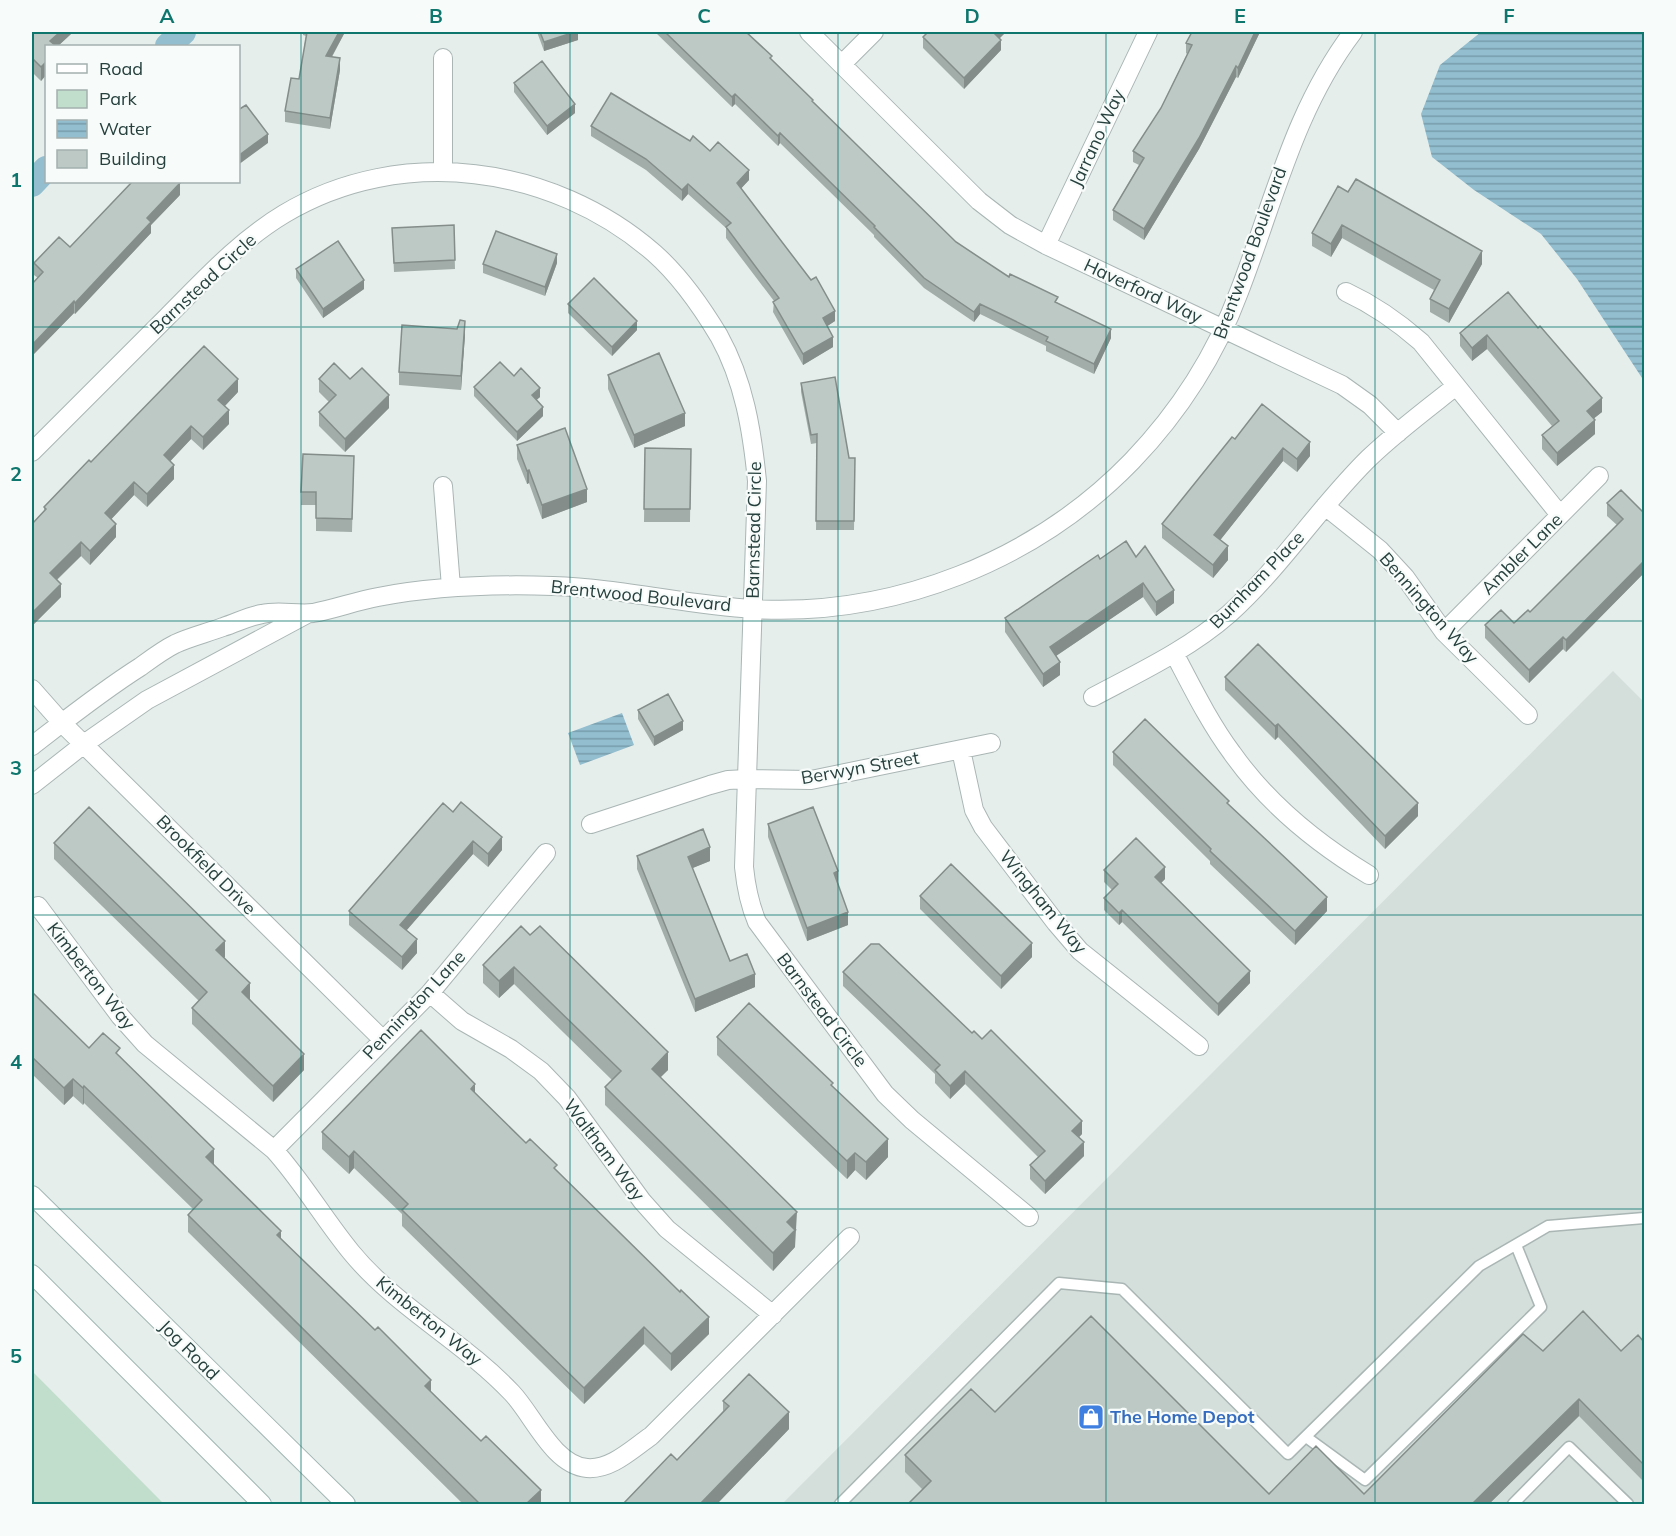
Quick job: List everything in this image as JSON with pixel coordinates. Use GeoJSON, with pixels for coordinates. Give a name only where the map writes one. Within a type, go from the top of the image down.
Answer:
{"type":"FeatureCollection","features":[{"type":"Feature","properties":{"kind":"street","name":"Haverford Way"},"geometry":{"type":"LineString","coordinates":[[809,32],[979,201],[1010,225],[1046,245],[1342,385],[1370,405],[1398,433]]}},
{"type":"Feature","properties":{"kind":"street"},"geometry":{"type":"LineString","coordinates":[[842,64],[874,32]]}},
{"type":"Feature","properties":{"kind":"street","name":"Jarrano Way"},"geometry":{"type":"LineString","coordinates":[[1046,245],[1148,32]]}},
{"type":"Feature","properties":{"kind":"street","name":"Brentwood Boulevard"},"geometry":{"type":"LineString","coordinates":[[32,785],[84,744],[147,700],[309,614],[379,597],[451,587],[558,586],[753,609],[812,609],[872,601],[930,586],[985,565],[1038,537],[1086,503],[1131,463],[1182,402],[1224,328],[1239,292],[1287,152],[1313,95],[1353,32]]}},
{"type":"Feature","properties":{"kind":"street"},"geometry":{"type":"LineString","coordinates":[[442,58],[443,172]]}},
{"type":"Feature","properties":{"kind":"street","name":"Barnstead Circle"},"geometry":{"type":"LineString","coordinates":[[32,452],[250,237],[285,214],[323,195],[364,182],[406,174],[443,172],[505,178],[546,189],[585,206],[622,228],[655,254],[684,285],[720,338],[737,377],[753,438],[757,481],[747,779],[746,886],[757,922],[885,1094],[912,1120],[1029,1217]]}},
{"type":"Feature","properties":{"kind":"street"},"geometry":{"type":"LineString","coordinates":[[1346,292],[1395,320],[1421,342],[1560,515]]}},
{"type":"Feature","properties":{"kind":"street"},"geometry":{"type":"LineString","coordinates":[[1398,433],[1456,386]]}},
{"type":"Feature","properties":{"kind":"street","name":"Burnham Place"},"geometry":{"type":"LineString","coordinates":[[1093,697],[1174,654],[1199,638],[1230,613],[1297,541],[1369,458],[1398,433]]}},
{"type":"Feature","properties":{"kind":"street","name":"Ambler Lane"},"geometry":{"type":"LineString","coordinates":[[1444,632],[1599,476]]}},
{"type":"Feature","properties":{"kind":"street"},"geometry":{"type":"LineString","coordinates":[[442,486],[451,587]]}},
{"type":"Feature","properties":{"kind":"street","name":"Bennington Way"},"geometry":{"type":"LineString","coordinates":[[1325,506],[1380,550],[1405,577],[1444,632],[1528,715]]}},
{"type":"Feature","properties":{"kind":"street","name":"Brentwood Boulevard"},"geometry":{"type":"LineString","coordinates":[[32,746],[110,686],[175,644],[264,613],[309,614]]}},
{"type":"Feature","properties":{"kind":"street"},"geometry":{"type":"LineString","coordinates":[[1174,654],[1212,724],[1232,754],[1256,783],[1294,822],[1338,856],[1369,875]]}},
{"type":"Feature","properties":{"kind":"street","name":"Brookfield Drive"},"geometry":{"type":"LineString","coordinates":[[32,689],[62,723],[383,1040]]}},
{"type":"Feature","properties":{"kind":"street","name":"Berwyn Street"},"geometry":{"type":"LineString","coordinates":[[591,824],[728,780],[811,780],[991,743]]}},
{"type":"Feature","properties":{"kind":"street","name":"Wingham Way"},"geometry":{"type":"LineString","coordinates":[[961,750],[972,800],[983,827],[1056,923],[1094,964],[1199,1046]]}},
{"type":"Feature","properties":{"kind":"street","name":"Pennington Lane"},"geometry":{"type":"LineString","coordinates":[[274,1150],[429,993],[546,853]]}},
{"type":"Feature","properties":{"kind":"street","name":"Kimberton Way"},"geometry":{"type":"LineString","coordinates":[[38,906],[120,1016],[145,1044],[274,1150],[289,1166],[351,1252],[376,1279],[495,1374],[520,1402],[556,1452],[570,1463],[587,1468],[605,1466],[621,1458],[651,1436],[850,1237]]}},
{"type":"Feature","properties":{"kind":"street","name":"Waltham Way"},"geometry":{"type":"LineString","coordinates":[[429,993],[462,1021],[511,1049],[541,1071],[567,1098],[642,1201],[667,1228],[773,1315]]}},
{"type":"Feature","properties":{"kind":"street","name":"Jog Road"},"geometry":{"type":"LineString","coordinates":[[32,1195],[346,1504]]}},
{"type":"Feature","properties":{"kind":"street"},"geometry":{"type":"LineString","coordinates":[[32,1274],[262,1504]]}},
{"type":"Feature","properties":{"kind":"lane"},"geometry":{"type":"LineString","coordinates":[[840,1504],[1059,1283],[1122,1289],[1288,1454],[1479,1266],[1548,1226],[1644,1218]]}},
{"type":"Feature","properties":{"kind":"lane"},"geometry":{"type":"LineString","coordinates":[[1306,1437],[1365,1480],[1541,1307],[1516,1245]]}},
{"type":"Feature","properties":{"kind":"lane"},"geometry":{"type":"LineString","coordinates":[[1513,1504],[1569,1447],[1628,1504]]}},
{"type":"Feature","properties":{"kind":"shaded area"},"geometry":{"type":"Polygon","coordinates":[[[1613,671],[1644,702],[1644,1504],[782,1504],[1613,671]]]}},
{"type":"Feature","properties":{"kind":"green space"},"geometry":{"type":"Polygon","coordinates":[[[32,1371],[164,1504],[32,1504],[32,1371]]]}},
{"type":"Feature","properties":{"kind":"water"},"geometry":{"type":"Polygon","coordinates":[[[1481,32],[1644,32],[1644,381],[1577,279],[1541,234],[1474,190],[1432,157],[1421,114],[1440,65],[1481,32]]]}},
{"type":"Feature","properties":{"kind":"water"},"geometry":{"type":"Polygon","coordinates":[[[622,713],[634,745],[580,765],[568,733],[622,713]]]}},
{"type":"Feature","properties":{"kind":"building"},"geometry":{"type":"Polygon","coordinates":[[[32,32],[60,32],[50,41],[55,45],[45,45],[45,63],[41,67],[32,58],[32,32]]]}},
{"type":"Feature","properties":{"kind":"building"},"geometry":{"type":"Polygon","coordinates":[[[307,32],[339,32],[326,56],[340,58],[330,118],[285,111],[291,78],[299,79],[307,32]]]}},
{"type":"Feature","properties":{"kind":"building"},"geometry":{"type":"Polygon","coordinates":[[[540,32],[575,32],[544,42],[540,32]]]}},
{"type":"Feature","properties":{"kind":"building"},"geometry":{"type":"Polygon","coordinates":[[[665,32],[746,32],[772,56],[770,58],[812,101],[956,242],[1009,277],[1010,274],[1058,297],[1055,302],[1111,329],[1094,364],[1046,341],[1048,337],[980,304],[974,312],[924,278],[875,226],[780,133],[778,136],[735,94],[732,97],[665,32]]]}},
{"type":"Feature","properties":{"kind":"building"},"geometry":{"type":"Polygon","coordinates":[[[928,32],[995,32],[1001,40],[964,78],[923,37],[928,32]]]}},
{"type":"Feature","properties":{"kind":"building"},"geometry":{"type":"Polygon","coordinates":[[[1192,32],[1255,32],[1199,138],[1144,229],[1113,210],[1144,158],[1133,151],[1161,108],[1192,45],[1186,43],[1192,32]]]}},
{"type":"Feature","properties":{"kind":"building"},"geometry":{"type":"Polygon","coordinates":[[[542,61],[575,104],[547,126],[514,83],[542,61]]]}},
{"type":"Feature","properties":{"kind":"building"},"geometry":{"type":"Polygon","coordinates":[[[611,93],[690,141],[693,136],[710,151],[718,142],[749,170],[737,183],[811,280],[816,277],[835,311],[823,318],[833,337],[803,354],[773,302],[779,298],[726,227],[731,223],[688,184],[682,190],[646,159],[591,126],[611,93]]]}},
{"type":"Feature","properties":{"kind":"building"},"geometry":{"type":"Polygon","coordinates":[[[246,105],[268,134],[240,155],[240,109],[246,105]]]}},
{"type":"Feature","properties":{"kind":"building"},"geometry":{"type":"Polygon","coordinates":[[[1356,179],[1482,251],[1449,309],[1430,299],[1440,280],[1342,225],[1331,244],[1312,233],[1338,186],[1348,192],[1356,179]]]}},
{"type":"Feature","properties":{"kind":"building"},"geometry":{"type":"Polygon","coordinates":[[[131,183],[180,183],[147,218],[151,222],[32,345],[32,284],[43,272],[34,263],[59,237],[70,247],[131,183]]]}},
{"type":"Feature","properties":{"kind":"building"},"geometry":{"type":"Polygon","coordinates":[[[454,225],[455,260],[394,263],[392,228],[454,225]]]}},
{"type":"Feature","properties":{"kind":"building"},"geometry":{"type":"Polygon","coordinates":[[[496,231],[557,254],[545,287],[483,264],[496,231]]]}},
{"type":"Feature","properties":{"kind":"building"},"geometry":{"type":"Polygon","coordinates":[[[338,241],[364,280],[323,309],[296,269],[338,241]]]}},
{"type":"Feature","properties":{"kind":"building"},"geometry":{"type":"Polygon","coordinates":[[[594,278],[637,321],[612,347],[568,304],[594,278]]]}},
{"type":"Feature","properties":{"kind":"building"},"geometry":{"type":"Polygon","coordinates":[[[1508,292],[1602,398],[1587,411],[1595,420],[1557,453],[1542,435],[1559,421],[1487,335],[1472,348],[1460,333],[1508,292]]]}},
{"type":"Feature","properties":{"kind":"building"},"geometry":{"type":"Polygon","coordinates":[[[460,320],[465,321],[461,376],[399,372],[402,325],[457,329],[460,320]]]}},
{"type":"Feature","properties":{"kind":"building"},"geometry":{"type":"Polygon","coordinates":[[[204,346],[238,379],[218,400],[229,410],[203,437],[191,426],[164,455],[174,465],[147,494],[134,482],[105,513],[116,524],[90,551],[81,542],[50,573],[61,584],[34,611],[32,608],[32,524],[46,509],[44,507],[89,460],[91,462],[204,346]]]}},
{"type":"Feature","properties":{"kind":"building"},"geometry":{"type":"Polygon","coordinates":[[[659,353],[685,413],[634,435],[608,375],[659,353]]]}},
{"type":"Feature","properties":{"kind":"building"},"geometry":{"type":"Polygon","coordinates":[[[500,362],[514,376],[521,368],[540,388],[532,395],[543,407],[517,432],[474,387],[500,362]]]}},
{"type":"Feature","properties":{"kind":"building"},"geometry":{"type":"Polygon","coordinates":[[[334,363],[350,379],[362,368],[389,395],[345,439],[319,412],[336,395],[319,379],[334,363]]]}},
{"type":"Feature","properties":{"kind":"building"},"geometry":{"type":"Polygon","coordinates":[[[835,377],[849,458],[855,458],[854,521],[816,521],[817,434],[811,435],[801,383],[835,377]]]}},
{"type":"Feature","properties":{"kind":"building"},"geometry":{"type":"Polygon","coordinates":[[[1262,404],[1310,442],[1297,459],[1283,448],[1214,535],[1228,546],[1213,565],[1162,524],[1232,437],[1235,439],[1262,404]]]}},
{"type":"Feature","properties":{"kind":"building"},"geometry":{"type":"Polygon","coordinates":[[[565,428],[587,489],[542,505],[517,445],[565,428]]]}},
{"type":"Feature","properties":{"kind":"building"},"geometry":{"type":"Polygon","coordinates":[[[645,448],[691,449],[690,509],[644,509],[645,448]]]}},
{"type":"Feature","properties":{"kind":"building"},"geometry":{"type":"Polygon","coordinates":[[[303,454],[354,456],[352,519],[316,518],[316,492],[301,492],[303,454]]]}},
{"type":"Feature","properties":{"kind":"building"},"geometry":{"type":"Polygon","coordinates":[[[1621,490],[1644,513],[1644,561],[1566,640],[1563,637],[1529,670],[1485,625],[1501,610],[1514,623],[1528,610],[1530,612],[1623,519],[1607,503],[1621,490]]]}},
{"type":"Feature","properties":{"kind":"building"},"geometry":{"type":"Polygon","coordinates":[[[1126,541],[1136,557],[1145,546],[1174,590],[1156,602],[1143,583],[1050,647],[1060,662],[1043,674],[1005,618],[1098,555],[1100,559],[1126,541]]]}},
{"type":"Feature","properties":{"kind":"building"},"geometry":{"type":"Polygon","coordinates":[[[1258,644],[1418,803],[1385,836],[1278,724],[1275,726],[1225,677],[1258,644]]]}},
{"type":"Feature","properties":{"kind":"building"},"geometry":{"type":"Polygon","coordinates":[[[668,694],[683,721],[654,737],[638,710],[668,694]]]}},
{"type":"Feature","properties":{"kind":"building"},"geometry":{"type":"Polygon","coordinates":[[[1145,719],[1229,801],[1227,803],[1327,897],[1295,931],[1210,851],[1211,849],[1113,752],[1145,719]]]}},
{"type":"Feature","properties":{"kind":"building"},"geometry":{"type":"Polygon","coordinates":[[[461,802],[502,837],[488,854],[473,841],[400,925],[417,939],[402,957],[349,911],[443,803],[453,812],[461,802]]]}},
{"type":"Feature","properties":{"kind":"building"},"geometry":{"type":"Polygon","coordinates":[[[89,807],[225,941],[216,950],[250,983],[242,992],[304,1054],[273,1086],[192,1008],[207,992],[54,843],[89,807]]]}},
{"type":"Feature","properties":{"kind":"building"},"geometry":{"type":"Polygon","coordinates":[[[813,807],[838,871],[834,873],[848,912],[807,928],[768,824],[813,807]]]}},
{"type":"Feature","properties":{"kind":"building"},"geometry":{"type":"Polygon","coordinates":[[[703,829],[710,847],[688,857],[730,961],[747,954],[755,974],[695,999],[637,856],[703,829]]]}},
{"type":"Feature","properties":{"kind":"building"},"geometry":{"type":"Polygon","coordinates":[[[1136,838],[1165,867],[1155,877],[1250,971],[1218,1004],[1122,910],[1119,913],[1104,898],[1118,884],[1104,870],[1136,838]]]}},
{"type":"Feature","properties":{"kind":"building"},"geometry":{"type":"Polygon","coordinates":[[[951,864],[1032,943],[1001,976],[920,896],[951,864]]]}},
{"type":"Feature","properties":{"kind":"building"},"geometry":{"type":"Polygon","coordinates":[[[521,926],[530,935],[540,926],[668,1052],[652,1069],[797,1212],[787,1222],[795,1230],[773,1253],[605,1087],[621,1071],[514,967],[499,981],[483,965],[521,926]]]}},
{"type":"Feature","properties":{"kind":"building"},"geometry":{"type":"Polygon","coordinates":[[[871,944],[879,944],[972,1033],[974,1031],[982,1039],[991,1030],[1082,1121],[1072,1131],[1084,1142],[1045,1181],[1030,1165],[1045,1151],[965,1071],[950,1086],[935,1070],[940,1065],[843,972],[871,944]]]}},
{"type":"Feature","properties":{"kind":"building"},"geometry":{"type":"Polygon","coordinates":[[[32,992],[89,1048],[103,1033],[120,1048],[116,1053],[214,1149],[206,1157],[281,1231],[277,1235],[375,1330],[378,1327],[431,1380],[425,1386],[481,1441],[486,1436],[541,1490],[526,1504],[480,1504],[188,1215],[202,1200],[84,1086],[83,1088],[73,1079],[64,1088],[32,1057],[32,992]]]}},
{"type":"Feature","properties":{"kind":"building"},"geometry":{"type":"Polygon","coordinates":[[[749,1003],[888,1139],[866,1162],[855,1153],[847,1161],[717,1037],[749,1003]]]}},
{"type":"Feature","properties":{"kind":"building"},"geometry":{"type":"Polygon","coordinates":[[[421,1030],[475,1084],[471,1089],[526,1143],[530,1139],[557,1165],[554,1168],[680,1292],[681,1290],[709,1317],[671,1354],[644,1327],[584,1388],[402,1210],[408,1204],[354,1151],[349,1157],[322,1132],[421,1030]]]}},
{"type":"Feature","properties":{"kind":"building"},"geometry":{"type":"Polygon","coordinates":[[[1583,1311],[1621,1351],[1638,1335],[1644,1342],[1644,1465],[1579,1399],[1472,1504],[908,1504],[931,1481],[905,1455],[971,1389],[995,1412],[1091,1316],[1269,1494],[1316,1446],[1364,1494],[1523,1334],[1543,1351],[1583,1311]]]}},
{"type":"Feature","properties":{"kind":"building"},"geometry":{"type":"Polygon","coordinates":[[[749,1374],[789,1412],[700,1504],[623,1504],[671,1454],[677,1460],[729,1406],[723,1401],[749,1374]]]}},
{"type":"Feature","properties":{"kind":"waterway"},"geometry":{"type":"LineString","coordinates":[[169,45],[183,32]]}},
{"type":"Feature","properties":{"kind":"waterway"},"geometry":{"type":"LineString","coordinates":[[32,184],[45,170]]}},
{"type":"Feature","properties":{"kind":"place","name":"The Home Depot"},"geometry":{"type":"Point","coordinates":[1091,1417]}}]}
